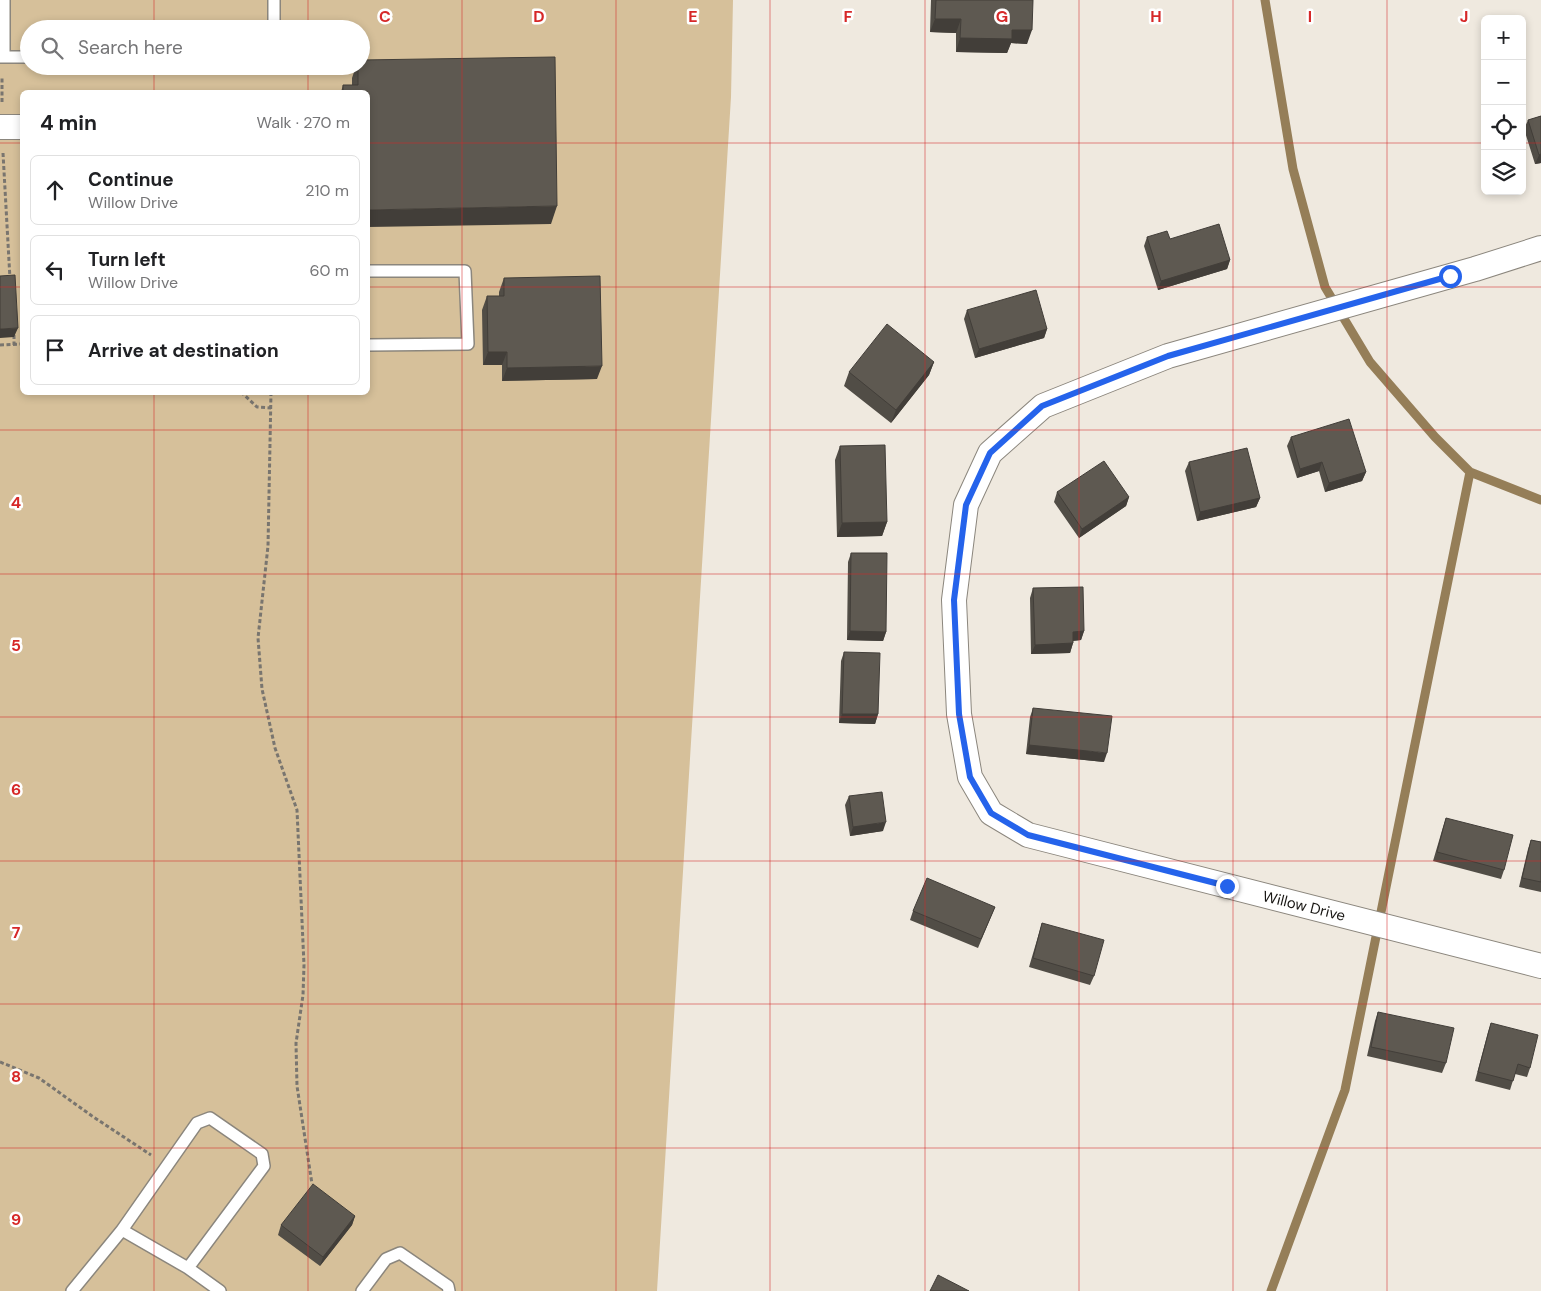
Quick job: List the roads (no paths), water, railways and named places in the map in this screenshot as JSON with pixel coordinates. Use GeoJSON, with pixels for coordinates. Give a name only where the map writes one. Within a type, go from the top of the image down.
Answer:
{"type":"FeatureCollection","features":[{"type":"Feature","properties":{"kind":"street","name":"Willow Drive"},"geometry":{"type":"LineString","coordinates":[[1541,248],[1475,270],[1168,356],[1042,406],[990,453],[966,505],[954,600],[959,714],[970,777],[991,813],[1028,835],[1541,966]]}},
{"type":"Feature","properties":{"kind":"lane"},"geometry":{"type":"LineString","coordinates":[[4,0],[2,57],[20,57]]}},
{"type":"Feature","properties":{"kind":"lane"},"geometry":{"type":"LineString","coordinates":[[274,0],[274,20]]}},
{"type":"Feature","properties":{"kind":"lane"},"geometry":{"type":"LineString","coordinates":[[370,271],[465,271],[468,344],[370,345]]}},
{"type":"Feature","properties":{"kind":"lane"},"geometry":{"type":"LineString","coordinates":[[72,1291],[122,1230],[197,1123],[210,1118],[262,1154],[264,1166],[188,1268]]}},
{"type":"Feature","properties":{"kind":"lane"},"geometry":{"type":"LineString","coordinates":[[122,1230],[188,1268],[220,1291]]}},
{"type":"Feature","properties":{"kind":"lane"},"geometry":{"type":"LineString","coordinates":[[362,1291],[386,1259],[400,1253],[448,1286],[449,1291]]}},
{"type":"Feature","properties":{"kind":"waterway"},"geometry":{"type":"LineString","coordinates":[[1265,0],[1293,169],[1325,287],[1370,362],[1435,437],[1470,472],[1541,500]]}},
{"type":"Feature","properties":{"kind":"waterway"},"geometry":{"type":"LineString","coordinates":[[1271,1291],[1345,1090],[1470,472]]}}]}
